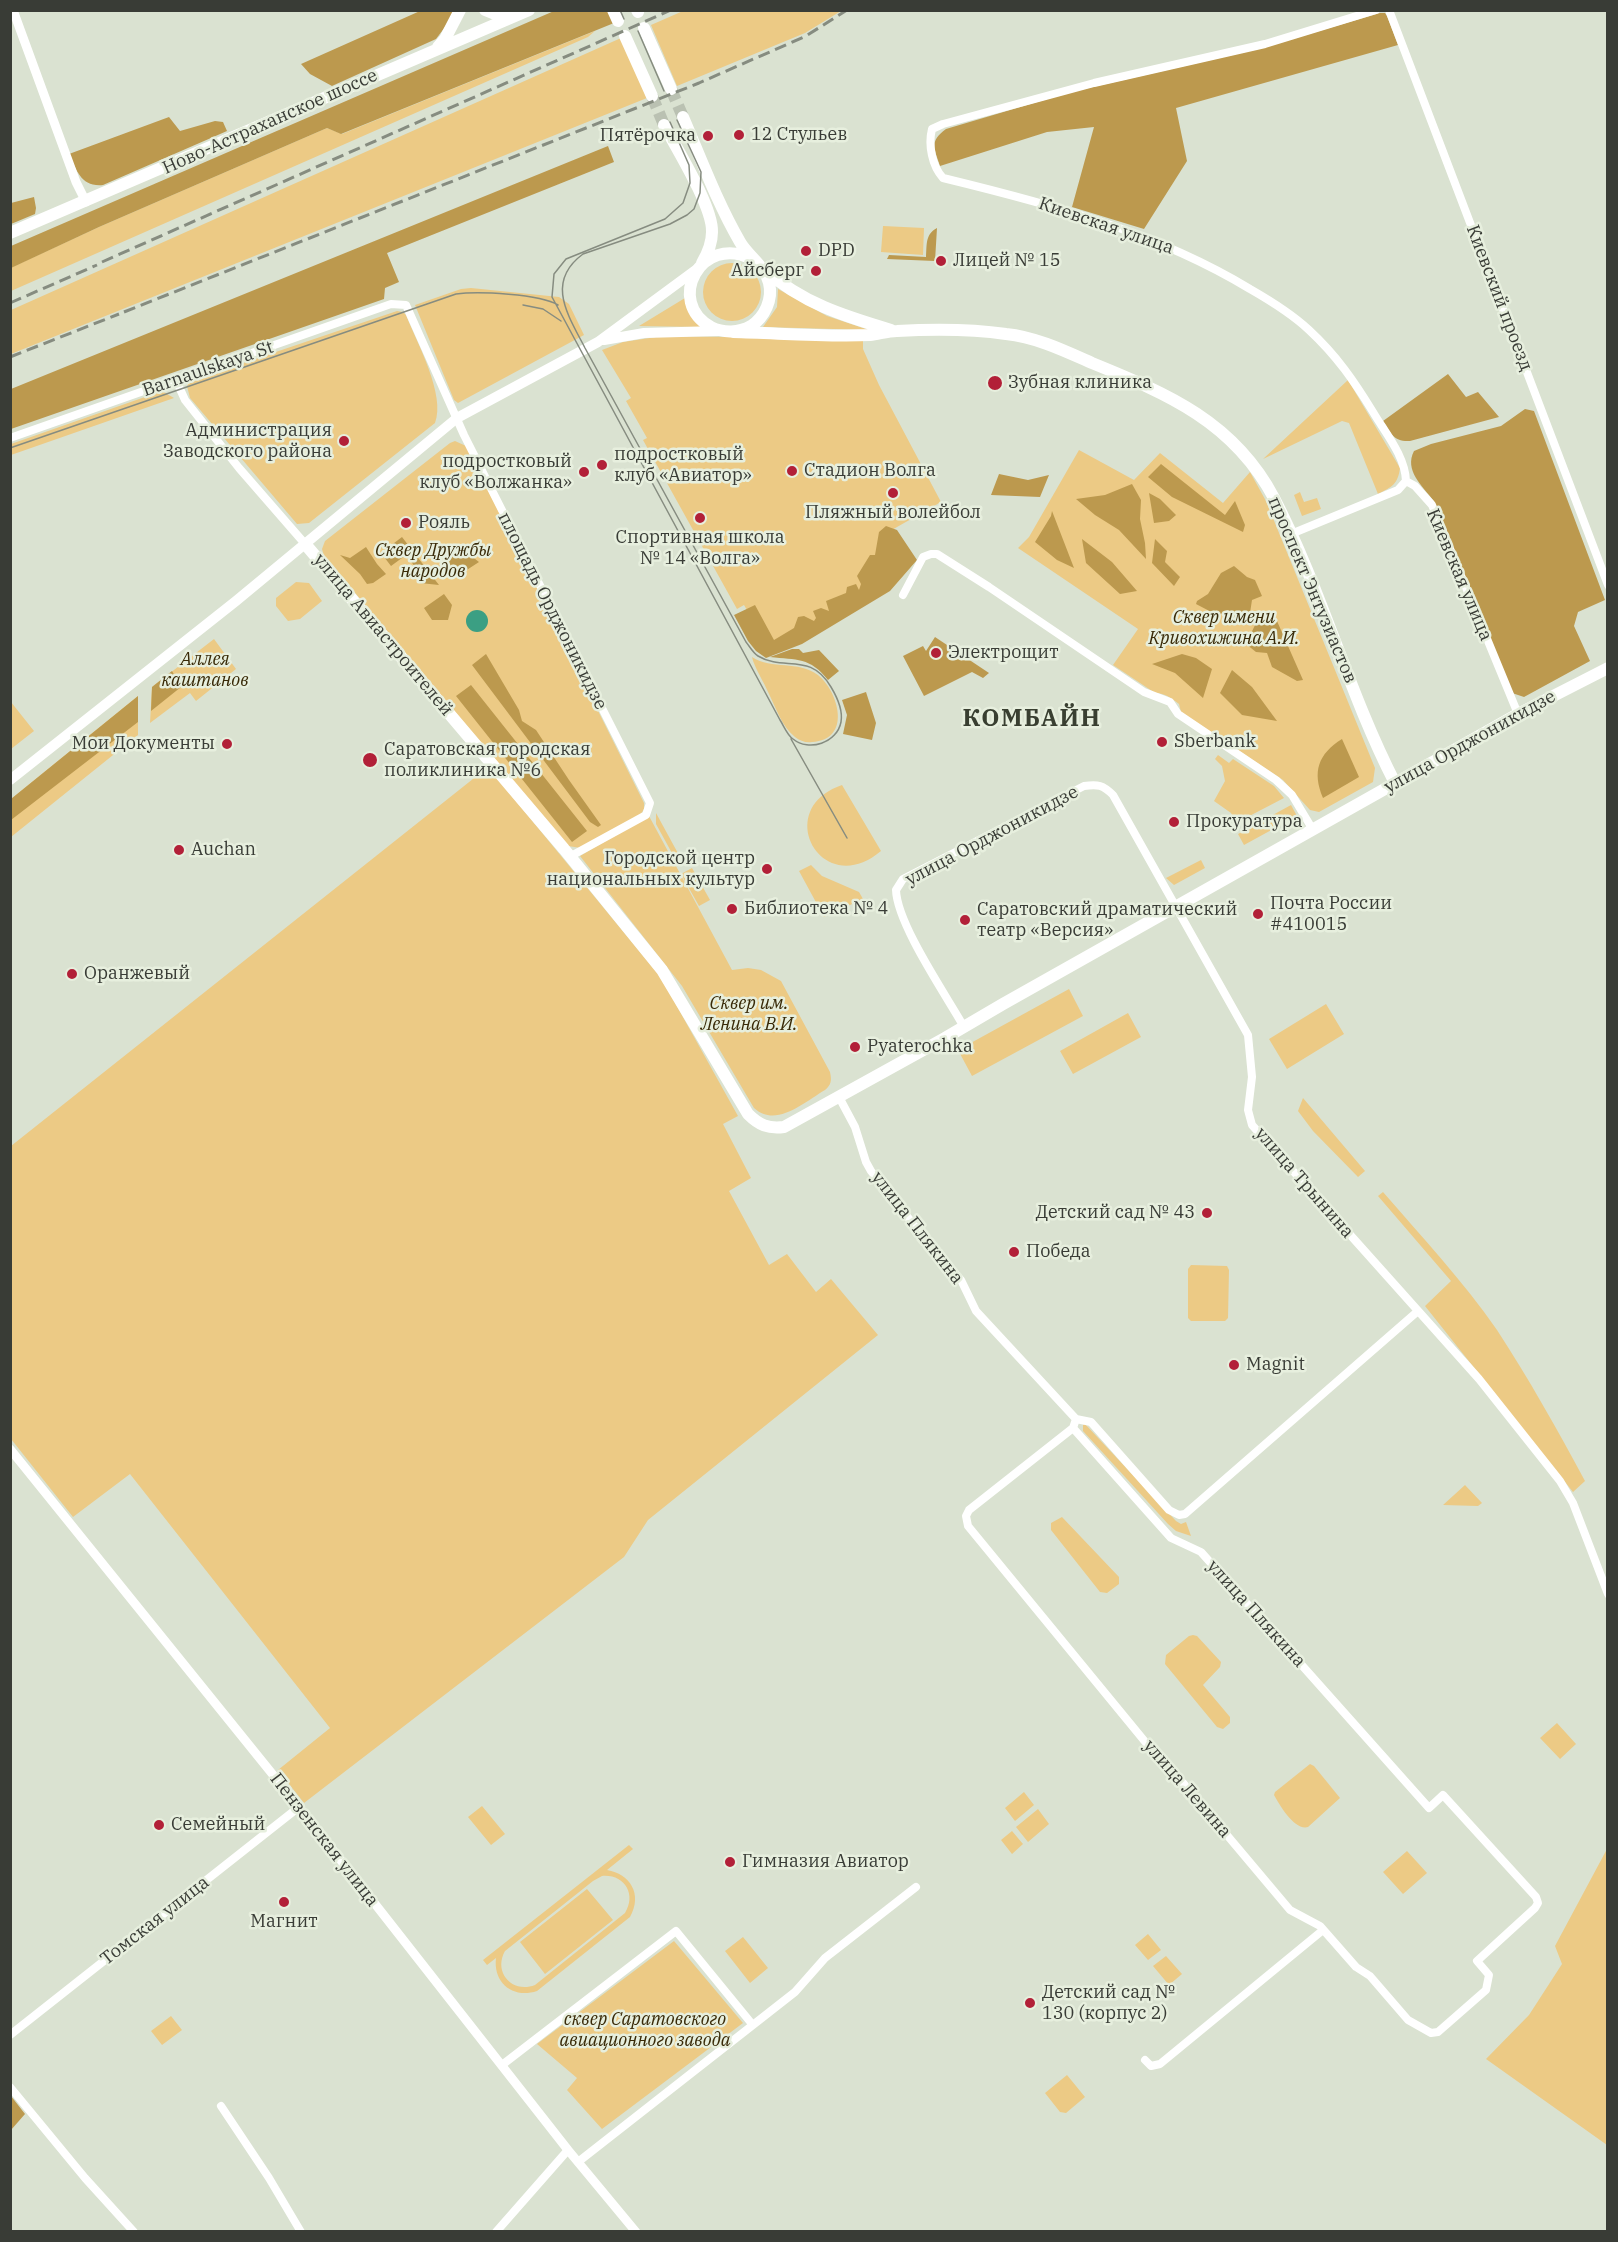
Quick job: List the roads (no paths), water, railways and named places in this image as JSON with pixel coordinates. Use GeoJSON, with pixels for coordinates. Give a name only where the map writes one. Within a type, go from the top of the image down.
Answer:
{"type":"FeatureCollection","features":[{"type":"Feature","properties":{"kind":"main road"},"geometry":{"type":"LineString","coordinates":[[435,50],[445,39],[460,10]]}},
{"type":"Feature","properties":{"kind":"main road"},"geometry":{"type":"LineString","coordinates":[[485,10],[500,16],[512,17]]}},
{"type":"Feature","properties":{"kind":"main road","name":"Ново-Астраханское шоссе"},"geometry":{"type":"LineString","coordinates":[[10,233],[529,10]]}},
{"type":"Feature","properties":{"kind":"main road"},"geometry":{"type":"LineString","coordinates":[[644,28],[671,89]]}},
{"type":"Feature","properties":{"kind":"main road"},"geometry":{"type":"LineString","coordinates":[[625,36],[652,96]]}},
{"type":"Feature","properties":{"kind":"main road"},"geometry":{"type":"LineString","coordinates":[[683,117],[720,206],[756,263]]}},
{"type":"Feature","properties":{"kind":"main road"},"geometry":{"type":"LineString","coordinates":[[664,124],[709,213],[713,230],[711,243],[690,290],[692,304],[705,322],[729,331]]}},
{"type":"Feature","properties":{"kind":"main road","name":"проспект Энтузиастов"},"geometry":{"type":"LineString","coordinates":[[10,780],[306,544],[457,418],[598,342],[717,254],[735,252],[756,263],[791,291],[812,303],[856,320],[895,331]]}},
{"type":"Feature","properties":{"kind":"main road","name":"проспект Энтузиастов"},"geometry":{"type":"LineString","coordinates":[[729,331],[752,325],[765,310],[770,291],[768,279],[756,263]]}},
{"type":"Feature","properties":{"kind":"main road","name":"проспект Энтузиастов"},"geometry":{"type":"LineString","coordinates":[[598,342],[614,337],[644,333],[729,331],[871,335],[895,331],[968,331],[1022,336],[1071,354],[1170,397],[1203,416],[1242,450],[1263,479],[1291,534],[1355,692],[1395,783]]}},
{"type":"Feature","properties":{"kind":"main road","name":"улица Авиастроителей"},"geometry":{"type":"LineString","coordinates":[[306,544],[571,856],[662,970],[741,1104],[757,1123]]}},
{"type":"Feature","properties":{"kind":"main road","name":"улица Орджоникидзе"},"geometry":{"type":"LineString","coordinates":[[757,1123],[775,1128],[784,1127],[1518,714],[1608,668]]}},
{"type":"Feature","properties":{"kind":"street"},"geometry":{"type":"LineString","coordinates":[[13,10],[76,182],[86,202]]}},
{"type":"Feature","properties":{"kind":"street","name":"Киевская улица"},"geometry":{"type":"LineString","coordinates":[[1376,10],[1265,44],[1094,83],[943,124],[932,129],[929,138],[934,163],[936,171],[944,178],[1028,199],[1135,232],[1183,252],[1228,275],[1278,306],[1308,329],[1350,374],[1398,453],[1406,469],[1406,481],[1415,486],[1432,505],[1518,714]]}},
{"type":"Feature","properties":{"kind":"street","name":"Киевский проезд"},"geometry":{"type":"LineString","coordinates":[[1389,10],[1608,585]]}},
{"type":"Feature","properties":{"kind":"street","name":"Barnaulskaya St"},"geometry":{"type":"LineString","coordinates":[[10,438],[391,304],[406,305]]}},
{"type":"Feature","properties":{"kind":"street","name":"площадь Орджоникидзе"},"geometry":{"type":"LineString","coordinates":[[406,305],[464,435],[650,803],[646,815],[571,856]]}},
{"type":"Feature","properties":{"kind":"street","name":"улица Авиастроителей"},"geometry":{"type":"LineString","coordinates":[[176,380],[185,400],[239,468],[306,544]]}},
{"type":"Feature","properties":{"kind":"street"},"geometry":{"type":"LineString","coordinates":[[1291,534],[1398,490],[1406,481]]}},
{"type":"Feature","properties":{"kind":"street"},"geometry":{"type":"LineString","coordinates":[[903,595],[923,557],[937,554],[990,587],[1144,692],[1170,702],[1178,714],[1276,780],[1292,795],[1313,830]]}},
{"type":"Feature","properties":{"kind":"street","name":"улица Орджоникидзе"},"geometry":{"type":"LineString","coordinates":[[964,1027],[929,968],[900,911],[896,890],[903,879],[1084,786],[1098,784],[1113,795],[1175,906]]}},
{"type":"Feature","properties":{"kind":"street","name":"улица Трынина"},"geometry":{"type":"LineString","coordinates":[[1175,906],[1248,1035],[1252,1077],[1248,1110],[1252,1125],[1479,1379],[1560,1481],[1573,1503],[1608,1594]]}},
{"type":"Feature","properties":{"kind":"street","name":"улица Плякина"},"geometry":{"type":"LineString","coordinates":[[838,1097],[855,1127],[866,1162],[876,1178],[961,1280],[976,1311],[1076,1419],[1091,1422],[1169,1510],[1179,1515],[1185,1514],[1418,1311]]}},
{"type":"Feature","properties":{"kind":"street"},"geometry":{"type":"LineString","coordinates":[[1073,1428],[1076,1419]]}},
{"type":"Feature","properties":{"kind":"street","name":"улица Плякина"},"geometry":{"type":"LineString","coordinates":[[1073,1428],[1171,1538],[1201,1552],[1429,1808],[1443,1795],[1536,1897],[1538,1903],[1535,1908],[1477,1961],[1489,1975],[1486,1990],[1434,2033]]}},
{"type":"Feature","properties":{"kind":"street","name":"улица Левина"},"geometry":{"type":"LineString","coordinates":[[1073,1428],[969,1510],[966,1516],[968,1526],[1166,1766],[1184,1784],[1290,1910],[1315,1922],[1356,1967],[1370,1976],[1408,2020],[1434,2033]]}},
{"type":"Feature","properties":{"kind":"street","name":"Пензенская улица"},"geometry":{"type":"LineString","coordinates":[[10,1449],[299,1807],[568,2150],[636,2232]]}},
{"type":"Feature","properties":{"kind":"street","name":"Томская улица"},"geometry":{"type":"LineString","coordinates":[[10,2035],[299,1807]]}},
{"type":"Feature","properties":{"kind":"street"},"geometry":{"type":"LineString","coordinates":[[578,2162],[795,1992],[825,1958],[916,1887]]}},
{"type":"Feature","properties":{"kind":"street"},"geometry":{"type":"LineString","coordinates":[[1145,2060],[1151,2066],[1160,2064],[1323,1929]]}},
{"type":"Feature","properties":{"kind":"street"},"geometry":{"type":"LineString","coordinates":[[502,2065],[676,1931],[752,2025]]}},
{"type":"Feature","properties":{"kind":"street"},"geometry":{"type":"LineString","coordinates":[[10,2087],[85,2178],[134,2232]]}},
{"type":"Feature","properties":{"kind":"street"},"geometry":{"type":"LineString","coordinates":[[221,2106],[269,2178],[300,2232]]}},
{"type":"Feature","properties":{"kind":"street"},"geometry":{"type":"LineString","coordinates":[[496,2232],[568,2150]]}},
{"type":"Feature","properties":{"kind":"tunnel"},"geometry":{"type":"LineString","coordinates":[[671,89],[683,117]]}},
{"type":"Feature","properties":{"kind":"tunnel"},"geometry":{"type":"LineString","coordinates":[[652,96],[664,125]]}},
{"type":"Feature","properties":{"kind":"tram line"},"geometry":{"type":"LineString","coordinates":[[620,10],[624,19]]}},
{"type":"Feature","properties":{"kind":"tram line"},"geometry":{"type":"LineString","coordinates":[[638,31],[664,91]]}},
{"type":"Feature","properties":{"kind":"tram line"},"geometry":{"type":"LineString","coordinates":[[670,122],[689,165],[690,183],[683,203],[665,219],[566,259],[554,274],[552,297],[786,730],[799,743],[814,745],[834,735],[841,722],[839,704],[831,687],[814,669],[768,660],[756,655],[746,642],[585,348],[563,299],[562,287],[565,276],[571,265],[583,254],[670,224],[694,209],[700,193],[701,172],[677,120]]}},
{"type":"Feature","properties":{"kind":"tram line"},"geometry":{"type":"LineString","coordinates":[[10,448],[456,294],[508,294],[538,298],[558,305]]}},
{"type":"Feature","properties":{"kind":"tram line"},"geometry":{"type":"LineString","coordinates":[[523,305],[543,309],[561,321]]}},
{"type":"Feature","properties":{"kind":"tram line"},"geometry":{"type":"LineString","coordinates":[[791,739],[847,838]]}},
{"type":"Feature","properties":{"kind":"railway"},"geometry":{"type":"LineString","coordinates":[[102,262],[671,10]]}},
{"type":"Feature","properties":{"kind":"railway"},"geometry":{"type":"LineString","coordinates":[[124,312],[699,83],[806,36],[847,10]]}},
{"type":"Feature","properties":{"kind":"railway"},"geometry":{"type":"LineString","coordinates":[[10,303],[97,265]]}},
{"type":"Feature","properties":{"kind":"railway"},"geometry":{"type":"LineString","coordinates":[[10,357],[119,314]]}},
{"type":"Feature","properties":{"kind":"place","name":"12 Стульев"},"geometry":{"type":"Point","coordinates":[739,135]}},
{"type":"Feature","properties":{"kind":"place","name":"Пятёрочка"},"geometry":{"type":"Point","coordinates":[708,136]}},
{"type":"Feature","properties":{"kind":"place","name":"DPD"},"geometry":{"type":"Point","coordinates":[806,251]}},
{"type":"Feature","properties":{"kind":"place","name":"Лицей № 15"},"geometry":{"type":"Point","coordinates":[941,261]}},
{"type":"Feature","properties":{"kind":"place","name":"Айсберг"},"geometry":{"type":"Point","coordinates":[816,271]}},
{"type":"Feature","properties":{"kind":"place","name":"Зубная клиника"},"geometry":{"type":"Point","coordinates":[995,383]}},
{"type":"Feature","properties":{"kind":"place","name":"Администрация Заводского района"},"geometry":{"type":"Point","coordinates":[344,441]}},
{"type":"Feature","properties":{"kind":"place","name":"подростковый клуб «Авиатор»"},"geometry":{"type":"Point","coordinates":[602,465]}},
{"type":"Feature","properties":{"kind":"place","name":"Стадион Волга"},"geometry":{"type":"Point","coordinates":[792,471]}},
{"type":"Feature","properties":{"kind":"place","name":"подростковый клуб «Волжанка»"},"geometry":{"type":"Point","coordinates":[584,472]}},
{"type":"Feature","properties":{"kind":"place","name":"Пляжный волейбол"},"geometry":{"type":"Point","coordinates":[893,493]}},
{"type":"Feature","properties":{"kind":"place","name":"Спортивная школа № 14 «Волга»"},"geometry":{"type":"Point","coordinates":[700,518]}},
{"type":"Feature","properties":{"kind":"place","name":"Рояль"},"geometry":{"type":"Point","coordinates":[406,523]}},
{"type":"Feature","properties":{"kind":"place","name":"Электрощит"},"geometry":{"type":"Point","coordinates":[936,653]}},
{"type":"Feature","properties":{"kind":"place","name":"Sberbank"},"geometry":{"type":"Point","coordinates":[1162,742]}},
{"type":"Feature","properties":{"kind":"place","name":"Мои Документы"},"geometry":{"type":"Point","coordinates":[227,744]}},
{"type":"Feature","properties":{"kind":"place","name":"Саратовская городская поликлиника №6"},"geometry":{"type":"Point","coordinates":[370,760]}},
{"type":"Feature","properties":{"kind":"place","name":"Прокуратура"},"geometry":{"type":"Point","coordinates":[1174,822]}},
{"type":"Feature","properties":{"kind":"place","name":"Auchan"},"geometry":{"type":"Point","coordinates":[179,850]}},
{"type":"Feature","properties":{"kind":"place","name":"Городской центр национальных культур"},"geometry":{"type":"Point","coordinates":[767,869]}},
{"type":"Feature","properties":{"kind":"place","name":"Библиотека № 4"},"geometry":{"type":"Point","coordinates":[732,909]}},
{"type":"Feature","properties":{"kind":"place","name":"Почта России #410015"},"geometry":{"type":"Point","coordinates":[1258,914]}},
{"type":"Feature","properties":{"kind":"place","name":"Саратовский драматический театр «Версия»"},"geometry":{"type":"Point","coordinates":[965,920]}},
{"type":"Feature","properties":{"kind":"place","name":"Оранжевый"},"geometry":{"type":"Point","coordinates":[72,974]}},
{"type":"Feature","properties":{"kind":"place","name":"Pyaterochka"},"geometry":{"type":"Point","coordinates":[855,1047]}},
{"type":"Feature","properties":{"kind":"place","name":"Детский сад № 43"},"geometry":{"type":"Point","coordinates":[1207,1213]}},
{"type":"Feature","properties":{"kind":"place","name":"Победа"},"geometry":{"type":"Point","coordinates":[1014,1252]}},
{"type":"Feature","properties":{"kind":"place","name":"Magnit"},"geometry":{"type":"Point","coordinates":[1234,1365]}},
{"type":"Feature","properties":{"kind":"place","name":"Семейный"},"geometry":{"type":"Point","coordinates":[159,1825]}},
{"type":"Feature","properties":{"kind":"place","name":"Гимназия Авиатор"},"geometry":{"type":"Point","coordinates":[730,1862]}},
{"type":"Feature","properties":{"kind":"place","name":"Магнит"},"geometry":{"type":"Point","coordinates":[284,1902]}},
{"type":"Feature","properties":{"kind":"place","name":"Детский сад № 130 (корпус 2)"},"geometry":{"type":"Point","coordinates":[1030,2003]}},
{"type":"Feature","properties":{"kind":"district","name":"КОМБАЙН"},"geometry":{"type":"Point","coordinates":[1032,719]}},
{"type":"Feature","properties":{"kind":"park label","name":"Сквер Дружбы народов"},"geometry":{"type":"Point","coordinates":[433,561]}},
{"type":"Feature","properties":{"kind":"park label","name":"Сквер имени Кривохижина А.И."},"geometry":{"type":"Point","coordinates":[1224,628]}},
{"type":"Feature","properties":{"kind":"park label","name":"Аллея каштанов"},"geometry":{"type":"Point","coordinates":[205,670]}},
{"type":"Feature","properties":{"kind":"park label","name":"Сквер им. Ленина В.И."},"geometry":{"type":"Point","coordinates":[749,1014]}},
{"type":"Feature","properties":{"kind":"park label","name":"сквер Саратовского авиационного завода"},"geometry":{"type":"Point","coordinates":[645,2030]}}]}
